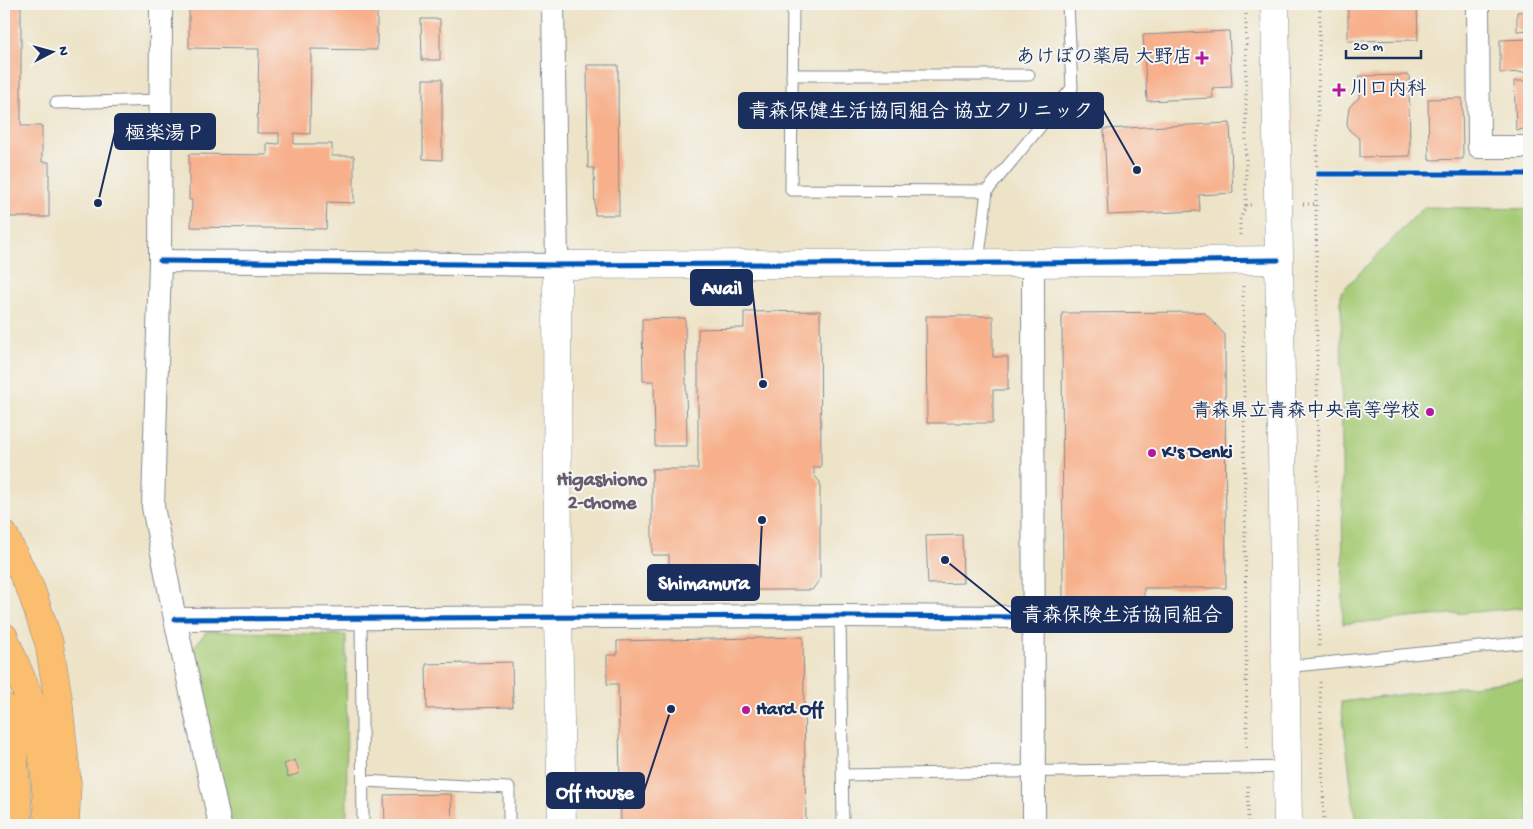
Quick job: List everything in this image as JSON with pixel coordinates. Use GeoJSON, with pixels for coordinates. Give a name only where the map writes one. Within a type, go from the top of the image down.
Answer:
{"type":"FeatureCollection","features":[{"type":"Feature","properties":{"kind":"highway"},"geometry":{"type":"LineString","coordinates":[[4,535],[30,590],[49,643],[58,698],[67,783],[65,825]]}},
{"type":"Feature","properties":{"kind":"highway"},"geometry":{"type":"LineString","coordinates":[[4,637],[31,702],[44,765],[49,825]]}},
{"type":"Feature","properties":{"kind":"highway"},"geometry":{"type":"LineString","coordinates":[[4,707],[13,746],[19,825]]}},
{"type":"Feature","properties":{"kind":"street"},"geometry":{"type":"LineString","coordinates":[[161,4],[160,261],[153,508],[220,825]]}},
{"type":"Feature","properties":{"kind":"street"},"geometry":{"type":"LineString","coordinates":[[553,4],[557,265],[558,617],[562,825]]}},
{"type":"Feature","properties":{"kind":"street"},"geometry":{"type":"LineString","coordinates":[[1275,4],[1288,825]]}},
{"type":"Feature","properties":{"kind":"street"},"geometry":{"type":"LineString","coordinates":[[1478,4],[1479,147],[1529,147]]}},
{"type":"Feature","properties":{"kind":"street"},"geometry":{"type":"LineString","coordinates":[[160,261],[557,265],[1278,260]]}},
{"type":"Feature","properties":{"kind":"street"},"geometry":{"type":"LineString","coordinates":[[1033,263],[1034,825]]}},
{"type":"Feature","properties":{"kind":"street"},"geometry":{"type":"LineString","coordinates":[[175,619],[1033,617]]}},
{"type":"Feature","properties":{"kind":"lane"},"geometry":{"type":"LineString","coordinates":[[793,4],[791,190],[987,191]]}},
{"type":"Feature","properties":{"kind":"lane"},"geometry":{"type":"LineString","coordinates":[[978,263],[987,191],[1072,88],[1068,4]]}},
{"type":"Feature","properties":{"kind":"lane"},"geometry":{"type":"LineString","coordinates":[[792,75],[1029,75]]}},
{"type":"Feature","properties":{"kind":"lane"},"geometry":{"type":"LineString","coordinates":[[56,103],[160,100]]}},
{"type":"Feature","properties":{"kind":"lane"},"geometry":{"type":"LineString","coordinates":[[1033,617],[1203,615]]}},
{"type":"Feature","properties":{"kind":"lane"},"geometry":{"type":"LineString","coordinates":[[840,616],[843,825]]}},
{"type":"Feature","properties":{"kind":"lane"},"geometry":{"type":"LineString","coordinates":[[362,618],[363,825]]}},
{"type":"Feature","properties":{"kind":"lane"},"geometry":{"type":"LineString","coordinates":[[1285,667],[1529,642]]}},
{"type":"Feature","properties":{"kind":"lane"},"geometry":{"type":"LineString","coordinates":[[843,775],[1287,767]]}},
{"type":"Feature","properties":{"kind":"lane"},"geometry":{"type":"LineString","coordinates":[[363,781],[509,788],[509,825]]}},
{"type":"Feature","properties":{"kind":"path"},"geometry":{"type":"LineString","coordinates":[[1246,4],[1246,206]]}},
{"type":"Feature","properties":{"kind":"path"},"geometry":{"type":"LineString","coordinates":[[1320,4],[1316,213],[1319,664],[1324,825]]}},
{"type":"Feature","properties":{"kind":"path"},"geometry":{"type":"LineString","coordinates":[[1318,174],[1327,174]]}},
{"type":"Feature","properties":{"kind":"path"},"geometry":{"type":"LineString","coordinates":[[1243,307],[1248,825]]}},
{"type":"Feature","properties":{"kind":"green space"},"geometry":{"type":"Polygon","coordinates":[[[1424,207],[1529,209],[1529,607],[1343,624],[1341,292],[1424,207]]]}},
{"type":"Feature","properties":{"kind":"green space"},"geometry":{"type":"Polygon","coordinates":[[[207,631],[346,635],[347,825],[232,825],[193,648],[207,631]]]}},
{"type":"Feature","properties":{"kind":"green space"},"geometry":{"type":"Polygon","coordinates":[[[1529,679],[1529,825],[1356,825],[1341,702],[1529,679]]]}},
{"type":"Feature","properties":{"kind":"building"},"geometry":{"type":"Polygon","coordinates":[[[4,4],[21,4],[21,126],[42,126],[42,162],[49,162],[49,217],[4,217],[4,4]]]}},
{"type":"Feature","properties":{"kind":"building"},"geometry":{"type":"Polygon","coordinates":[[[189,4],[377,4],[377,50],[311,49],[310,134],[294,133],[294,144],[332,144],[332,156],[354,156],[354,203],[327,202],[326,229],[191,227],[192,200],[189,200],[189,154],[267,155],[267,143],[279,144],[279,133],[257,133],[259,49],[189,48],[189,4]]]}},
{"type":"Feature","properties":{"kind":"building"},"geometry":{"type":"Polygon","coordinates":[[[1348,4],[1417,4],[1418,40],[1348,41],[1348,4]]]}},
{"type":"Feature","properties":{"kind":"building"},"geometry":{"type":"Polygon","coordinates":[[[1529,11],[1529,30],[1517,31],[1517,12],[1529,11]]]}},
{"type":"Feature","properties":{"kind":"building"},"geometry":{"type":"Polygon","coordinates":[[[421,19],[440,19],[440,60],[422,60],[421,19]]]}},
{"type":"Feature","properties":{"kind":"building"},"geometry":{"type":"Polygon","coordinates":[[[1229,31],[1232,87],[1212,88],[1213,98],[1147,101],[1143,35],[1229,31]]]}},
{"type":"Feature","properties":{"kind":"building"},"geometry":{"type":"Polygon","coordinates":[[[1529,39],[1529,72],[1500,73],[1500,40],[1529,39]]]}},
{"type":"Feature","properties":{"kind":"building"},"geometry":{"type":"Polygon","coordinates":[[[587,65],[618,65],[619,215],[595,215],[594,168],[588,168],[587,65]]]}},
{"type":"Feature","properties":{"kind":"building"},"geometry":{"type":"Polygon","coordinates":[[[1409,75],[1410,156],[1360,157],[1360,139],[1349,130],[1347,123],[1349,108],[1359,98],[1359,76],[1409,75]]]}},
{"type":"Feature","properties":{"kind":"building"},"geometry":{"type":"Polygon","coordinates":[[[423,79],[442,79],[442,160],[423,159],[423,79]]]}},
{"type":"Feature","properties":{"kind":"building"},"geometry":{"type":"Polygon","coordinates":[[[1514,81],[1529,81],[1529,129],[1516,130],[1514,81]]]}},
{"type":"Feature","properties":{"kind":"building"},"geometry":{"type":"Polygon","coordinates":[[[1462,98],[1463,159],[1429,160],[1428,99],[1462,98]]]}},
{"type":"Feature","properties":{"kind":"building"},"geometry":{"type":"Polygon","coordinates":[[[1230,123],[1233,193],[1199,195],[1200,211],[1108,215],[1104,129],[1230,123]]]}},
{"type":"Feature","properties":{"kind":"building"},"geometry":{"type":"Polygon","coordinates":[[[820,311],[821,467],[814,467],[814,475],[820,482],[820,579],[812,590],[669,590],[669,555],[652,555],[652,469],[698,469],[698,329],[744,328],[744,312],[820,311]]]}},
{"type":"Feature","properties":{"kind":"building"},"geometry":{"type":"Polygon","coordinates":[[[1204,312],[1225,335],[1226,588],[1144,588],[1144,602],[1063,602],[1062,313],[1204,312]]]}},
{"type":"Feature","properties":{"kind":"building"},"geometry":{"type":"Polygon","coordinates":[[[926,316],[993,316],[993,357],[1008,357],[1008,390],[993,390],[993,423],[927,423],[926,316]]]}},
{"type":"Feature","properties":{"kind":"building"},"geometry":{"type":"Polygon","coordinates":[[[685,318],[687,446],[655,446],[654,381],[643,381],[642,319],[685,318]]]}},
{"type":"Feature","properties":{"kind":"building"},"geometry":{"type":"Polygon","coordinates":[[[962,535],[963,583],[928,584],[926,536],[962,535]]]}},
{"type":"Feature","properties":{"kind":"building"},"geometry":{"type":"Polygon","coordinates":[[[803,637],[806,825],[621,825],[618,684],[607,684],[607,655],[617,655],[617,641],[803,637]]]}},
{"type":"Feature","properties":{"kind":"building"},"geometry":{"type":"Polygon","coordinates":[[[512,662],[513,707],[427,709],[426,664],[512,662]]]}},
{"type":"Feature","properties":{"kind":"building"},"geometry":{"type":"Polygon","coordinates":[[[295,760],[300,773],[288,777],[284,764],[295,760]]]}},
{"type":"Feature","properties":{"kind":"building"},"geometry":{"type":"Polygon","coordinates":[[[451,794],[452,825],[385,825],[384,795],[451,794]]]}},
{"type":"Feature","properties":{"kind":"cycle path"},"geometry":{"type":"LineString","coordinates":[[1318,174],[1529,174]]}},
{"type":"Feature","properties":{"kind":"cycle path"},"geometry":{"type":"LineString","coordinates":[[160,261],[557,265],[1278,260]]}},
{"type":"Feature","properties":{"kind":"cycle path"},"geometry":{"type":"LineString","coordinates":[[175,619],[1033,617]]}},
{"type":"Feature","properties":{"kind":"place","name":"あけぼの薬局 大野店"},"geometry":{"type":"Point","coordinates":[1202,58]}},
{"type":"Feature","properties":{"kind":"place","name":"川口内科"},"geometry":{"type":"Point","coordinates":[1339,90]}},
{"type":"Feature","properties":{"kind":"place","name":"青森保健生活協同組合 協立クリニック"},"geometry":{"type":"Point","coordinates":[1137,170]}},
{"type":"Feature","properties":{"kind":"place","name":"極楽湯Ｐ"},"geometry":{"type":"Point","coordinates":[98,203]}},
{"type":"Feature","properties":{"kind":"place","name":"Avail"},"geometry":{"type":"Point","coordinates":[763,384]}},
{"type":"Feature","properties":{"kind":"place","name":"青森県立青森中央高等学校"},"geometry":{"type":"Point","coordinates":[1430,412]}},
{"type":"Feature","properties":{"kind":"place","name":"K's Denki"},"geometry":{"type":"Point","coordinates":[1152,453]}},
{"type":"Feature","properties":{"kind":"place","name":"Shimamura"},"geometry":{"type":"Point","coordinates":[762,520]}},
{"type":"Feature","properties":{"kind":"place","name":"青森保険生活協同組合"},"geometry":{"type":"Point","coordinates":[945,560]}},
{"type":"Feature","properties":{"kind":"place","name":"Off House"},"geometry":{"type":"Point","coordinates":[671,709]}},
{"type":"Feature","properties":{"kind":"place","name":"Hard Off"},"geometry":{"type":"Point","coordinates":[746,710]}},
{"type":"Feature","properties":{"kind":"district","name":"Higashiono 2-chome"},"geometry":{"type":"Point","coordinates":[602,492]}}]}
